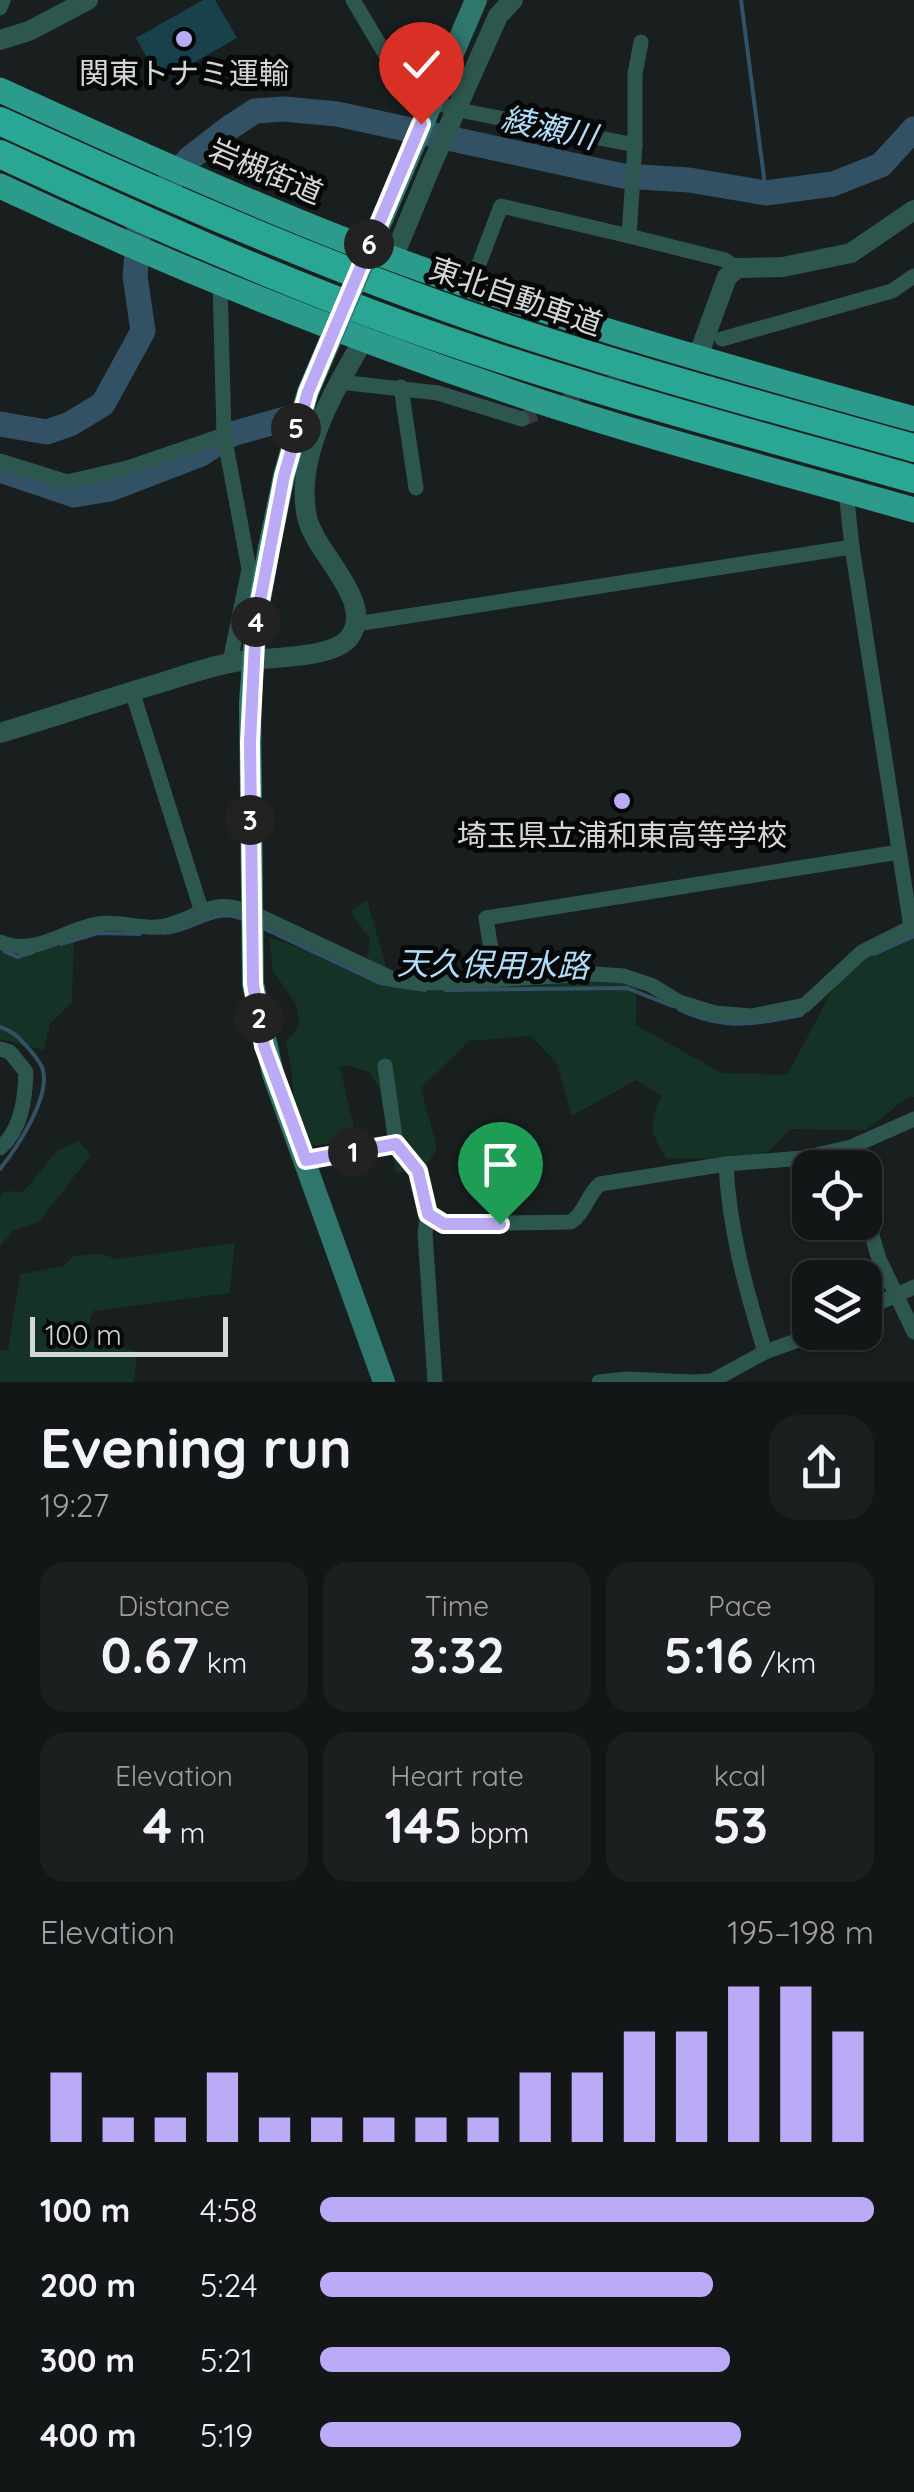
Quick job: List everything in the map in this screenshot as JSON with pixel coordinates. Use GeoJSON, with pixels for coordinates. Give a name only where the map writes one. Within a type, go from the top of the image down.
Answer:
{"type":"FeatureCollection","features":[{"type":"Feature","properties":{"kind":"highway","name":"岩槻街道"},"geometry":{"type":"LineString","coordinates":[[0,90],[146,156],[392,258],[698,359],[914,419]]}},
{"type":"Feature","properties":{"kind":"highway","name":"東北自動車道"},"geometry":{"type":"LineString","coordinates":[[0,122],[252,234],[382,284],[615,364],[914,448]]}},
{"type":"Feature","properties":{"kind":"highway","name":"東北自動車道"},"geometry":{"type":"LineString","coordinates":[[0,154],[226,255],[494,356],[642,403],[914,480]]}},
{"type":"Feature","properties":{"kind":"highway"},"geometry":{"type":"LineString","coordinates":[[0,186],[209,279],[364,339],[538,400],[914,510]]}},
{"type":"Feature","properties":{"kind":"main road"},"geometry":{"type":"LineString","coordinates":[[384,1382],[264,1046],[253,984],[250,742],[242,661],[284,476],[308,392],[476,0]]}},
{"type":"Feature","properties":{"kind":"street"},"geometry":{"type":"LineString","coordinates":[[0,8],[3,0]]}},
{"type":"Feature","properties":{"kind":"street"},"geometry":{"type":"LineString","coordinates":[[0,40],[29,31],[88,0]]}},
{"type":"Feature","properties":{"kind":"street"},"geometry":{"type":"LineString","coordinates":[[353,0],[410,96],[635,145]]}},
{"type":"Feature","properties":{"kind":"street"},"geometry":{"type":"LineString","coordinates":[[392,258],[498,16],[513,0]]}},
{"type":"Feature","properties":{"kind":"street"},"geometry":{"type":"LineString","coordinates":[[629,236],[635,74],[641,42]]}},
{"type":"Feature","properties":{"kind":"street"},"geometry":{"type":"LineString","coordinates":[[471,285],[501,206],[725,260],[737,268]]}},
{"type":"Feature","properties":{"kind":"street"},"geometry":{"type":"LineString","coordinates":[[698,359],[727,276],[737,268],[783,266],[850,253],[914,210]]}},
{"type":"Feature","properties":{"kind":"street"},"geometry":{"type":"LineString","coordinates":[[722,339],[892,292],[914,276]]}},
{"type":"Feature","properties":{"kind":"street"},"geometry":{"type":"LineString","coordinates":[[209,279],[224,435],[249,570],[242,661]]}},
{"type":"Feature","properties":{"kind":"street"},"geometry":{"type":"LineString","coordinates":[[0,734],[242,661],[338,648],[347,640],[356,624],[358,608],[316,541],[307,516],[305,480],[322,413],[364,339]]}},
{"type":"Feature","properties":{"kind":"street"},"geometry":{"type":"LineString","coordinates":[[340,382],[438,393],[522,419]]}},
{"type":"Feature","properties":{"kind":"street"},"geometry":{"type":"LineString","coordinates":[[402,387],[416,488]]}},
{"type":"Feature","properties":{"kind":"street"},"geometry":{"type":"LineString","coordinates":[[0,461],[67,482],[127,468],[224,435]]}},
{"type":"Feature","properties":{"kind":"street"},"geometry":{"type":"LineString","coordinates":[[0,942],[20,950],[100,924],[167,926],[202,909],[228,904],[395,980],[496,982],[596,974],[624,976],[651,985],[679,1002],[715,1013],[752,1016],[805,1005],[862,952],[912,927],[846,491]]}},
{"type":"Feature","properties":{"kind":"street"},"geometry":{"type":"LineString","coordinates":[[356,624],[852,547]]}},
{"type":"Feature","properties":{"kind":"street"},"geometry":{"type":"LineString","coordinates":[[132,692],[202,909]]}},
{"type":"Feature","properties":{"kind":"street"},"geometry":{"type":"LineString","coordinates":[[496,982],[486,918],[899,852]]}},
{"type":"Feature","properties":{"kind":"street"},"geometry":{"type":"LineString","coordinates":[[0,1049],[10,1052],[26,1072],[18,1122],[0,1148]]}},
{"type":"Feature","properties":{"kind":"street"},"geometry":{"type":"LineString","coordinates":[[385,1066],[396,1144],[418,1171],[428,1214],[425,1234],[435,1382]]}},
{"type":"Feature","properties":{"kind":"street"},"geometry":{"type":"LineString","coordinates":[[428,1214],[444,1224],[571,1222],[578,1217],[588,1194],[600,1184],[726,1164],[804,1158],[851,1147],[914,1118]]}},
{"type":"Feature","properties":{"kind":"street"},"geometry":{"type":"LineString","coordinates":[[306,1160],[396,1144]]}},
{"type":"Feature","properties":{"kind":"street"},"geometry":{"type":"LineString","coordinates":[[726,1164],[732,1225],[765,1352]]}},
{"type":"Feature","properties":{"kind":"street"},"geometry":{"type":"LineString","coordinates":[[873,1240],[914,1332]]}},
{"type":"Feature","properties":{"kind":"street"},"geometry":{"type":"LineString","coordinates":[[882,1301],[914,1287]]}},
{"type":"Feature","properties":{"kind":"street"},"geometry":{"type":"LineString","coordinates":[[599,1382],[712,1381],[792,1342]]}},
{"type":"Feature","properties":{"kind":"green space"},"geometry":{"type":"Polygon","coordinates":[[[367,900],[388,973],[395,984],[622,968],[637,985],[636,1025],[722,1073],[787,1075],[848,953],[914,920],[914,1097],[908,1097],[866,1130],[790,1129],[769,1151],[752,1157],[667,1159],[653,1129],[661,1096],[636,1080],[572,1116],[556,1062],[531,1036],[469,1041],[421,1088],[437,1148],[425,1168],[396,1173],[379,1088],[370,1073],[347,1065],[340,1068],[357,1139],[311,1146],[295,1117],[286,1042],[300,1024],[296,1004],[273,971],[269,937],[365,971],[370,939],[350,911],[367,900]]]}},
{"type":"Feature","properties":{"kind":"green space"},"geometry":{"type":"Polygon","coordinates":[[[74,936],[72,1003],[50,1024],[44,1050],[0,1039],[0,946],[74,936]]]}},
{"type":"Feature","properties":{"kind":"green space"},"geometry":{"type":"Polygon","coordinates":[[[79,1141],[91,1155],[39,1222],[13,1231],[0,1246],[0,1196],[5,1191],[23,1192],[58,1150],[79,1141]]]}},
{"type":"Feature","properties":{"kind":"green space"},"geometry":{"type":"Polygon","coordinates":[[[235,1243],[230,1293],[93,1311],[84,1337],[137,1352],[134,1382],[0,1382],[0,1351],[8,1350],[20,1274],[64,1266],[73,1256],[101,1254],[117,1259],[235,1243]]]}},
{"type":"Feature","properties":{"kind":"building"},"geometry":{"type":"Polygon","coordinates":[[[203,0],[215,0],[237,38],[160,82],[136,38],[203,0]]]}},
{"type":"Feature","properties":{"kind":"waterway"},"geometry":{"type":"LineString","coordinates":[[741,0],[766,193]]}},
{"type":"Feature","properties":{"kind":"waterway","name":"綾瀬川"},"geometry":{"type":"LineString","coordinates":[[168,184],[189,159],[255,111],[284,109],[337,114],[623,176],[689,180],[766,193],[833,184],[881,165],[914,129]]}},
{"type":"Feature","properties":{"kind":"waterway","name":"綾瀬川"},"geometry":{"type":"LineString","coordinates":[[0,424],[47,432],[70,424],[103,404],[143,331],[135,276],[139,230]]}},
{"type":"Feature","properties":{"kind":"waterway"},"geometry":{"type":"LineString","coordinates":[[0,470],[74,495],[110,489],[201,454],[232,434],[285,419]]}},
{"type":"Feature","properties":{"kind":"waterway","name":"天久保用水路"},"geometry":{"type":"LineString","coordinates":[[164,933],[214,917],[245,920]]}},
{"type":"Feature","properties":{"kind":"waterway","name":"天久保用水路"},"geometry":{"type":"LineString","coordinates":[[263,928],[380,983],[425,990]]}},
{"type":"Feature","properties":{"kind":"waterway","name":"天久保用水路"},"geometry":{"type":"LineString","coordinates":[[61,944],[98,933],[140,934]]}},
{"type":"Feature","properties":{"kind":"waterway","name":"天久保用水路"},"geometry":{"type":"LineString","coordinates":[[874,954],[914,936]]}},
{"type":"Feature","properties":{"kind":"waterway","name":"天久保用水路"},"geometry":{"type":"LineString","coordinates":[[4,951],[17,957],[33,952]]}},
{"type":"Feature","properties":{"kind":"waterway","name":"天久保用水路"},"geometry":{"type":"LineString","coordinates":[[445,990],[627,988],[672,1006]]}},
{"type":"Feature","properties":{"kind":"waterway","name":"天久保用水路"},"geometry":{"type":"LineString","coordinates":[[680,1010],[712,1021],[740,1024],[801,1015],[805,1011]]}},
{"type":"Feature","properties":{"kind":"waterway","name":"天久保用水路"},"geometry":{"type":"LineString","coordinates":[[0,1027],[17,1036],[34,1055],[42,1067],[44,1081],[37,1108],[0,1169]]}},
{"type":"Feature","properties":{"kind":"tunnel"},"geometry":{"type":"LineString","coordinates":[[522,419],[639,372]]}},
{"type":"Feature","properties":{"kind":"place","name":"関東トナミ運輸"},"geometry":{"type":"Point","coordinates":[184,39]}},
{"type":"Feature","properties":{"kind":"place","name":"埼玉県立浦和東高等学校"},"geometry":{"type":"Point","coordinates":[622,801]}},
{"type":"Feature","properties":{"kind":"route"},"geometry":{"type":"LineString","coordinates":[[421,124],[308,392],[284,476],[262,586],[250,703],[253,984],[264,1046],[306,1160],[396,1144],[418,1171],[428,1214],[444,1224],[500,1224]]}}]}
